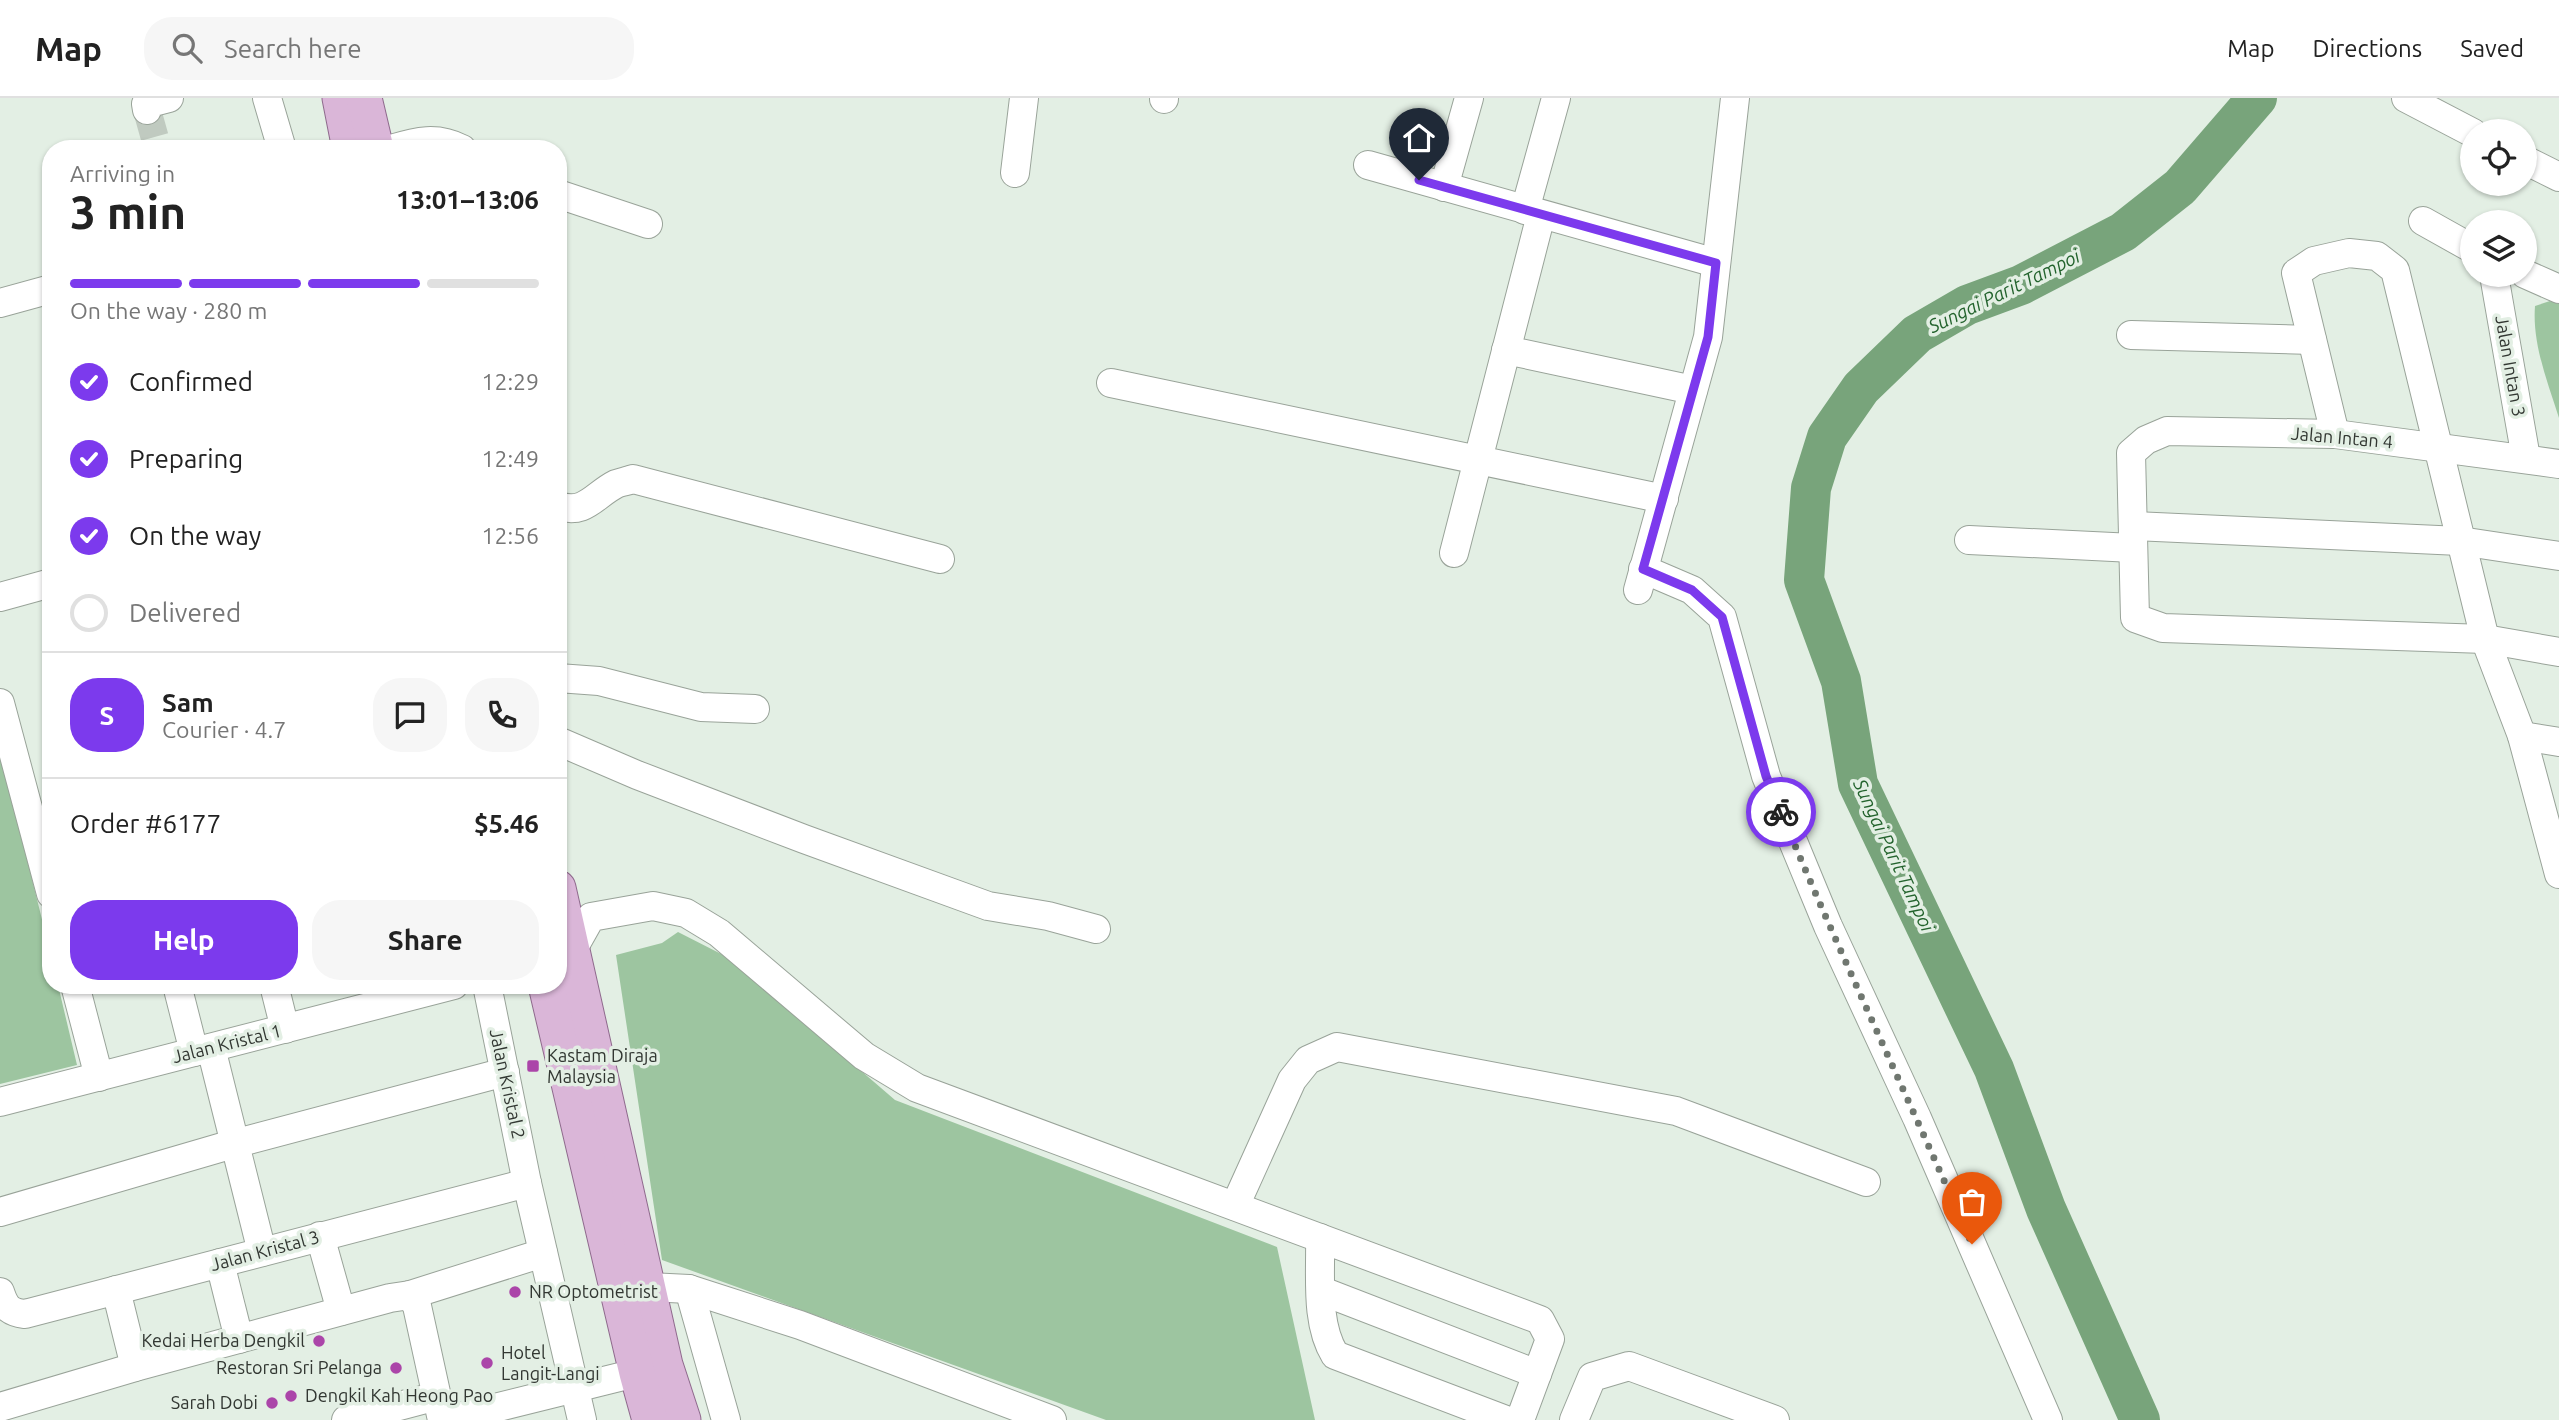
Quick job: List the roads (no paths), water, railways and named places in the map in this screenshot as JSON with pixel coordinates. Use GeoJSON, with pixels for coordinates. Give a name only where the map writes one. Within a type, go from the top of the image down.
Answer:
{"type":"FeatureCollection","features":[{"type":"Feature","properties":{"kind":"main road"},"geometry":{"type":"LineString","coordinates":[[340,98],[348,140]]}},
{"type":"Feature","properties":{"kind":"main road"},"geometry":{"type":"LineString","coordinates":[[364,98],[374,140]]}},
{"type":"Feature","properties":{"kind":"main road"},"geometry":{"type":"LineString","coordinates":[[567,955],[649,1287],[650,1420]]}},
{"type":"Feature","properties":{"kind":"main road"},"geometry":{"type":"LineString","coordinates":[[548,994],[651,1369],[683,1420]]}},
{"type":"Feature","properties":{"kind":"street"},"geometry":{"type":"LineString","coordinates":[[267,98],[279,140]]}},
{"type":"Feature","properties":{"kind":"street"},"geometry":{"type":"LineString","coordinates":[[1015,173],[1024,98]]}},
{"type":"Feature","properties":{"kind":"street"},"geometry":{"type":"LineString","coordinates":[[1444,187],[1469,98]]}},
{"type":"Feature","properties":{"kind":"street"},"geometry":{"type":"LineString","coordinates":[[1454,553],[1506,350],[1556,98]]}},
{"type":"Feature","properties":{"kind":"street"},"geometry":{"type":"LineString","coordinates":[[1735,98],[1708,337],[1640,580],[1692,590],[1722,617],[1766,776],[1828,926],[1917,1118],[2048,1420]]}},
{"type":"Feature","properties":{"kind":"street"},"geometry":{"type":"LineString","coordinates":[[2406,98],[2460,126]]}},
{"type":"Feature","properties":{"kind":"street"},"geometry":{"type":"LineString","coordinates":[[1368,165],[1716,263]]}},
{"type":"Feature","properties":{"kind":"street"},"geometry":{"type":"LineString","coordinates":[[2537,166],[2559,177]]}},
{"type":"Feature","properties":{"kind":"street"},"geometry":{"type":"LineString","coordinates":[[567,197],[648,224]]}},
{"type":"Feature","properties":{"kind":"street"},"geometry":{"type":"LineString","coordinates":[[2423,221],[2460,242]]}},
{"type":"Feature","properties":{"kind":"street"},"geometry":{"type":"LineString","coordinates":[[2335,433],[2296,273],[2314,261],[2349,253],[2377,256],[2395,270],[2484,639],[2522,736],[2557,859]]}},
{"type":"Feature","properties":{"kind":"street"},"geometry":{"type":"LineString","coordinates":[[2537,279],[2559,289]]}},
{"type":"Feature","properties":{"kind":"street","name":"Jalan Intan 3"},"geometry":{"type":"LineString","coordinates":[[2496,287],[2526,458]]}},
{"type":"Feature","properties":{"kind":"street"},"geometry":{"type":"LineString","coordinates":[[0,303],[42,291]]}},
{"type":"Feature","properties":{"kind":"street"},"geometry":{"type":"LineString","coordinates":[[2131,335],[2312,340]]}},
{"type":"Feature","properties":{"kind":"street"},"geometry":{"type":"LineString","coordinates":[[1506,350],[1693,390]]}},
{"type":"Feature","properties":{"kind":"street"},"geometry":{"type":"LineString","coordinates":[[1111,383],[1664,499]]}},
{"type":"Feature","properties":{"kind":"street","name":"Jalan Intan 4"},"geometry":{"type":"LineString","coordinates":[[2134,537],[2130,453],[2146,440],[2168,431],[2335,433],[2559,464]]}},
{"type":"Feature","properties":{"kind":"street"},"geometry":{"type":"LineString","coordinates":[[567,509],[587,505],[615,485],[633,479],[940,559]]}},
{"type":"Feature","properties":{"kind":"street"},"geometry":{"type":"LineString","coordinates":[[2134,537],[2135,618],[2163,628],[2484,639],[2559,652]]}},
{"type":"Feature","properties":{"kind":"street"},"geometry":{"type":"LineString","coordinates":[[1969,540],[2134,537],[2460,541],[2559,556]]}},
{"type":"Feature","properties":{"kind":"street"},"geometry":{"type":"LineString","coordinates":[[0,597],[42,585]]}},
{"type":"Feature","properties":{"kind":"street"},"geometry":{"type":"LineString","coordinates":[[567,679],[598,681],[701,707],[755,709]]}},
{"type":"Feature","properties":{"kind":"street"},"geometry":{"type":"LineString","coordinates":[[0,703],[42,829]]}},
{"type":"Feature","properties":{"kind":"street"},"geometry":{"type":"LineString","coordinates":[[2522,736],[2559,742]]}},
{"type":"Feature","properties":{"kind":"street"},"geometry":{"type":"LineString","coordinates":[[567,745],[765,825],[988,906],[1048,916],[1097,929]]}},
{"type":"Feature","properties":{"kind":"street"},"geometry":{"type":"LineString","coordinates":[[567,950],[592,917],[653,906],[686,913],[719,933],[864,1056],[917,1088],[1540,1320],[1550,1339],[1520,1420]]}},
{"type":"Feature","properties":{"kind":"street"},"geometry":{"type":"LineString","coordinates":[[77,994],[99,1077]]}},
{"type":"Feature","properties":{"kind":"street"},"geometry":{"type":"LineString","coordinates":[[181,994],[203,1050],[233,1144],[262,1252]]}},
{"type":"Feature","properties":{"kind":"street"},"geometry":{"type":"LineString","coordinates":[[276,994],[285,1029]]}},
{"type":"Feature","properties":{"kind":"street","name":"Jalan Kristal 1"},"geometry":{"type":"LineString","coordinates":[[0,1102],[419,994]]}},
{"type":"Feature","properties":{"kind":"street","name":"Jalan Kristal 2"},"geometry":{"type":"LineString","coordinates":[[489,994],[527,1183],[582,1420]]}},
{"type":"Feature","properties":{"kind":"street"},"geometry":{"type":"LineString","coordinates":[[1235,1206],[1292,1080],[1308,1060],[1338,1046],[1676,1111],[1866,1182]]}},
{"type":"Feature","properties":{"kind":"street"},"geometry":{"type":"LineString","coordinates":[[0,1212],[233,1144],[505,1072]]}},
{"type":"Feature","properties":{"kind":"street","name":"Jalan Kristal 3"},"geometry":{"type":"LineString","coordinates":[[2,1299],[14,1313],[25,1314],[527,1183]]}},
{"type":"Feature","properties":{"kind":"street"},"geometry":{"type":"LineString","coordinates":[[320,1236],[341,1311]]}},
{"type":"Feature","properties":{"kind":"street"},"geometry":{"type":"LineString","coordinates":[[1320,1238],[1323,1320],[1328,1343],[1335,1355],[1506,1420]]}},
{"type":"Feature","properties":{"kind":"street"},"geometry":{"type":"LineString","coordinates":[[0,1407],[135,1367],[410,1295],[543,1253]]}},
{"type":"Feature","properties":{"kind":"street"},"geometry":{"type":"LineString","coordinates":[[220,1263],[239,1339]]}},
{"type":"Feature","properties":{"kind":"street"},"geometry":{"type":"LineString","coordinates":[[649,1287],[689,1289],[800,1325],[1052,1420]]}},
{"type":"Feature","properties":{"kind":"street"},"geometry":{"type":"LineString","coordinates":[[689,1289],[726,1420]]}},
{"type":"Feature","properties":{"kind":"street"},"geometry":{"type":"LineString","coordinates":[[116,1290],[135,1367]]}},
{"type":"Feature","properties":{"kind":"street"},"geometry":{"type":"LineString","coordinates":[[1322,1291],[1538,1374]]}},
{"type":"Feature","properties":{"kind":"street"},"geometry":{"type":"LineString","coordinates":[[410,1295],[416,1306],[442,1412]]}},
{"type":"Feature","properties":{"kind":"street"},"geometry":{"type":"LineString","coordinates":[[1574,1420],[1592,1377],[1629,1366],[1775,1420]]}},
{"type":"Feature","properties":{"kind":"street"},"geometry":{"type":"LineString","coordinates":[[346,1420],[442,1412],[575,1388],[651,1369]]}},
{"type":"Feature","properties":{"kind":"waterway","name":"Sungai Parit Tampoi"},"geometry":{"type":"LineString","coordinates":[[2140,1420],[2046,1209],[1994,1069],[1858,784],[1841,681],[1804,580],[1811,488],[1827,437],[1861,388],[1917,334],[1967,305],[2021,285],[2123,232],[2180,187],[2257,98]]}},
{"type":"Feature","properties":{"kind":"tunnel"},"geometry":{"type":"LineString","coordinates":[[147,110],[155,140]]}},
{"type":"Feature","properties":{"kind":"place","name":"Kastam Diraja Malaysia"},"geometry":{"type":"Point","coordinates":[533,1066]}},
{"type":"Feature","properties":{"kind":"place","name":"NR Optometrist"},"geometry":{"type":"Point","coordinates":[515,1292]}},
{"type":"Feature","properties":{"kind":"place","name":"Kedai Herba Dengkil"},"geometry":{"type":"Point","coordinates":[319,1341]}},
{"type":"Feature","properties":{"kind":"place","name":"Hotel Langit-Langi"},"geometry":{"type":"Point","coordinates":[487,1363]}},
{"type":"Feature","properties":{"kind":"place","name":"Restoran Sri Pelanga"},"geometry":{"type":"Point","coordinates":[396,1368]}},
{"type":"Feature","properties":{"kind":"place","name":"Dengkil Kah Heong Pao"},"geometry":{"type":"Point","coordinates":[291,1396]}},
{"type":"Feature","properties":{"kind":"place","name":"Sarah Dobi"},"geometry":{"type":"Point","coordinates":[272,1403]}}]}
